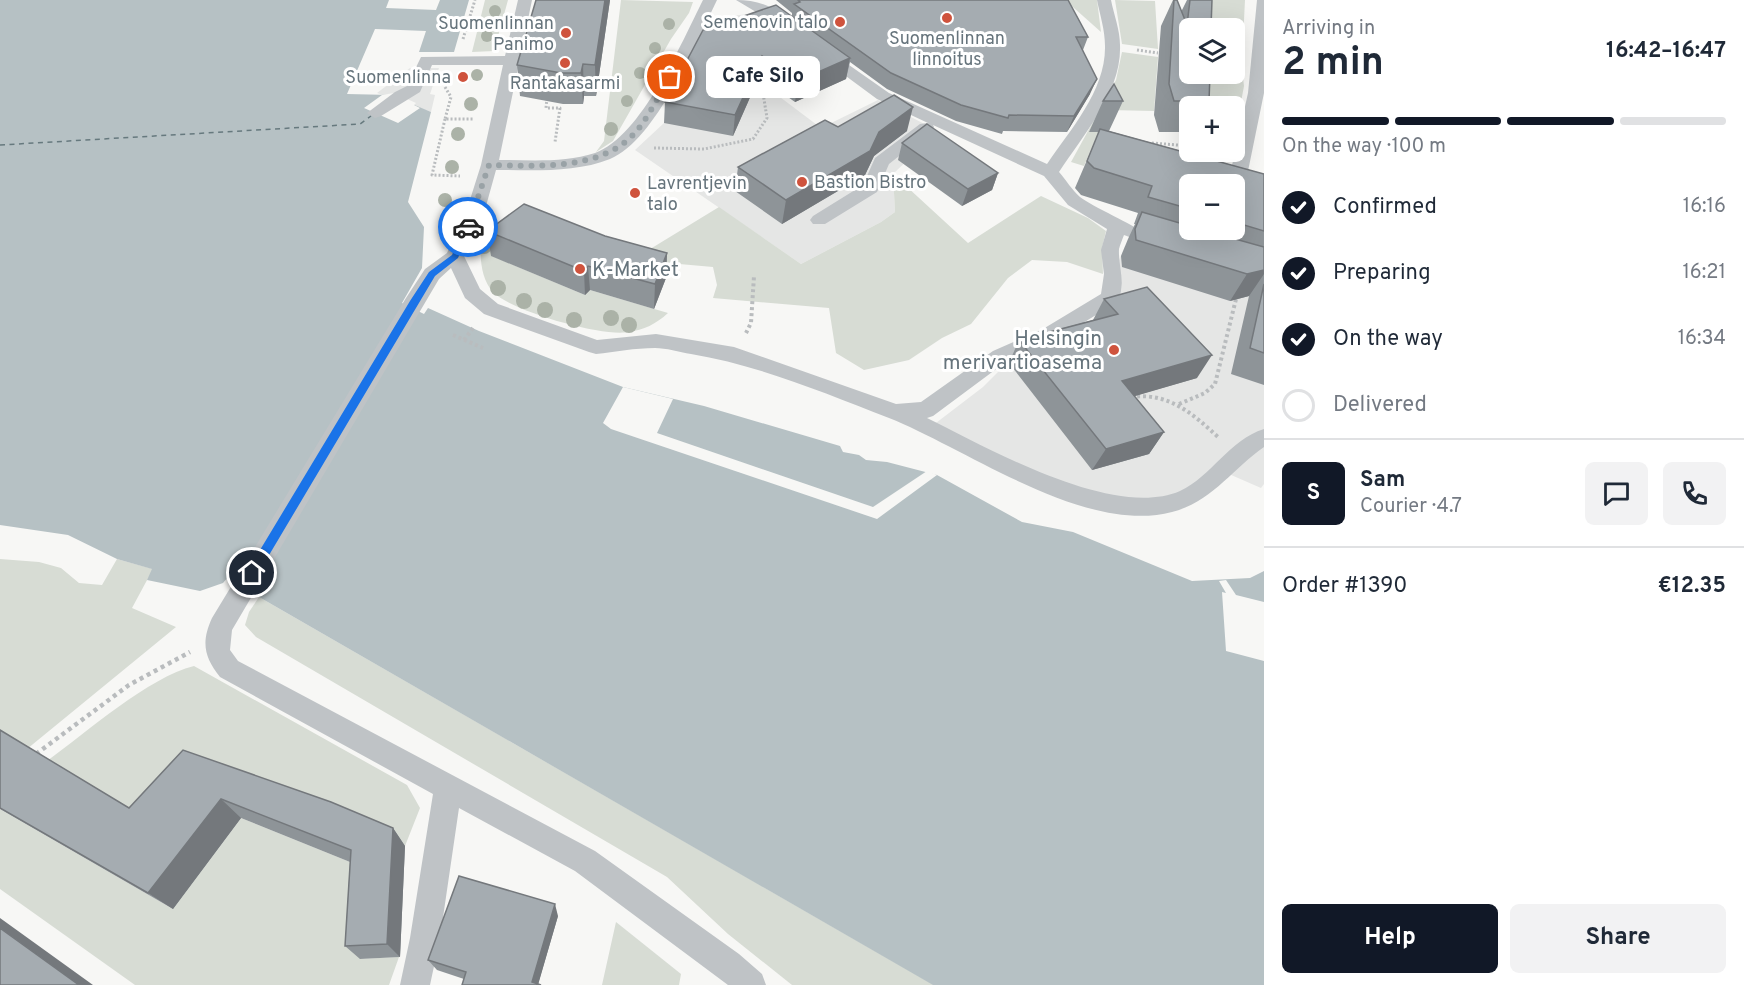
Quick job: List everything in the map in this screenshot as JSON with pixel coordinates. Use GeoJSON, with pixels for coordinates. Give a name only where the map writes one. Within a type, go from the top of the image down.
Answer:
{"type":"FeatureCollection","features":[{"type":"Feature","properties":{"kind":"lane"},"geometry":{"type":"LineString","coordinates":[[525,0],[487,170],[477,206],[455,256],[432,274],[413,303],[221,626],[215,641],[217,654],[229,669],[585,861],[734,978]]}},
{"type":"Feature","properties":{"kind":"lane"},"geometry":{"type":"LineString","coordinates":[[487,170],[592,159],[614,150],[634,134],[682,58],[710,0]]}},
{"type":"Feature","properties":{"kind":"lane"},"geometry":{"type":"LineString","coordinates":[[743,0],[764,9],[884,96],[934,121],[1050,172],[1074,201],[1117,227],[1149,237]]}},
{"type":"Feature","properties":{"kind":"lane"},"geometry":{"type":"LineString","coordinates":[[1050,172],[1088,114],[1110,74],[1113,46],[1104,0]]}},
{"type":"Feature","properties":{"kind":"lane"},"geometry":{"type":"LineString","coordinates":[[1264,0],[1260,94],[1238,179],[1264,187]]}},
{"type":"Feature","properties":{"kind":"lane"},"geometry":{"type":"LineString","coordinates":[[381,115],[412,100],[426,60],[511,61]]}},
{"type":"Feature","properties":{"kind":"lane"},"geometry":{"type":"LineString","coordinates":[[819,220],[871,188],[881,162],[934,121]]}},
{"type":"Feature","properties":{"kind":"lane"},"geometry":{"type":"LineString","coordinates":[[895,412],[926,410],[1000,356],[1050,334],[1110,297],[1113,274],[1110,250],[1117,227]]}},
{"type":"Feature","properties":{"kind":"lane"},"geometry":{"type":"LineString","coordinates":[[455,256],[472,293],[491,309],[596,347],[656,341],[734,354],[895,412],[1010,469],[1062,491],[1148,510],[1169,505],[1196,493],[1247,445],[1264,437]]}},
{"type":"Feature","properties":{"kind":"lane"},"geometry":{"type":"LineString","coordinates":[[415,985],[425,938],[448,787]]}},
{"type":"Feature","properties":{"kind":"path"},"geometry":{"type":"LineString","coordinates":[[457,60],[476,0]]}},
{"type":"Feature","properties":{"kind":"path"},"geometry":{"type":"LineString","coordinates":[[624,142],[647,148],[688,151],[734,145],[753,139],[767,118],[761,85],[753,78]]}},
{"type":"Feature","properties":{"kind":"path"},"geometry":{"type":"LineString","coordinates":[[444,87],[451,96],[432,175],[487,170]]}},
{"type":"Feature","properties":{"kind":"path"},"geometry":{"type":"LineString","coordinates":[[548,94],[546,108],[560,108],[552,164]]}},
{"type":"Feature","properties":{"kind":"path"},"geometry":{"type":"LineString","coordinates":[[446,119],[499,120]]}},
{"type":"Feature","properties":{"kind":"path"},"geometry":{"type":"LineString","coordinates":[[1152,143],[1179,145]]}},
{"type":"Feature","properties":{"kind":"path"},"geometry":{"type":"LineString","coordinates":[[734,354],[751,323],[755,296],[754,276]]}},
{"type":"Feature","properties":{"kind":"path"},"geometry":{"type":"LineString","coordinates":[[1178,404],[1205,393],[1215,384],[1239,288]]}},
{"type":"Feature","properties":{"kind":"path"},"geometry":{"type":"LineString","coordinates":[[464,340],[476,325]]}},
{"type":"Feature","properties":{"kind":"path"},"geometry":{"type":"LineString","coordinates":[[453,335],[483,348]]}},
{"type":"Feature","properties":{"kind":"path"},"geometry":{"type":"LineString","coordinates":[[1129,397],[1142,394],[1170,400],[1196,418]]}},
{"type":"Feature","properties":{"kind":"path"},"geometry":{"type":"LineString","coordinates":[[36,754],[167,661],[215,641]]}},
{"type":"Feature","properties":{"kind":"shaded area"},"geometry":{"type":"Polygon","coordinates":[[[0,0],[389,0],[386,8],[436,10],[440,0],[469,0],[454,52],[419,52],[426,31],[375,29],[347,94],[391,95],[431,112],[408,202],[424,227],[422,268],[402,303],[424,314],[428,308],[479,331],[623,387],[704,406],[840,446],[843,452],[859,455],[866,460],[887,462],[937,475],[1022,522],[1073,532],[1192,581],[1250,578],[1264,571],[1264,985],[933,985],[259,597],[275,568],[243,559],[223,583],[200,591],[147,580],[152,569],[117,559],[68,535],[0,525],[0,0]]]}},
{"type":"Feature","properties":{"kind":"shaded area"},"geometry":{"type":"Polygon","coordinates":[[[485,0],[508,0],[494,51],[472,52],[485,0]]]}},
{"type":"Feature","properties":{"kind":"shaded area"},"geometry":{"type":"Polygon","coordinates":[[[621,0],[693,2],[689,13],[671,39],[613,141],[596,152],[604,141],[621,0]]]}},
{"type":"Feature","properties":{"kind":"shaded area"},"geometry":{"type":"Polygon","coordinates":[[[1065,0],[1097,0],[1101,32],[1065,0]]]}},
{"type":"Feature","properties":{"kind":"shaded area"},"geometry":{"type":"Polygon","coordinates":[[[1115,0],[1155,1],[1158,49],[1122,44],[1115,0]]]}},
{"type":"Feature","properties":{"kind":"shaded area"},"geometry":{"type":"Polygon","coordinates":[[[1189,0],[1245,0],[1244,18],[1191,18],[1189,0]]]}},
{"type":"Feature","properties":{"kind":"shaded area"},"geometry":{"type":"Polygon","coordinates":[[[757,14],[826,66],[768,88],[821,128],[878,100],[938,131],[893,174],[895,212],[881,222],[801,264],[635,150],[664,123],[713,23],[730,16],[757,14]]]}},
{"type":"Feature","properties":{"kind":"shaded area"},"geometry":{"type":"Polygon","coordinates":[[[1122,52],[1158,57],[1154,111],[1108,110],[1084,166],[1071,162],[1116,80],[1122,52]]]}},
{"type":"Feature","properties":{"kind":"shaded area"},"geometry":{"type":"Polygon","coordinates":[[[410,68],[439,68],[430,94],[435,95],[431,112],[377,93],[410,68]]]}},
{"type":"Feature","properties":{"kind":"shaded area"},"geometry":{"type":"Polygon","coordinates":[[[1195,84],[1244,84],[1242,96],[1194,96],[1195,84]]]}},
{"type":"Feature","properties":{"kind":"shaded area"},"geometry":{"type":"Polygon","coordinates":[[[893,174],[968,243],[1041,196],[1088,218],[1106,231],[1102,248],[1103,274],[1067,262],[1032,260],[1008,278],[971,324],[942,338],[909,360],[864,370],[836,353],[829,308],[713,298],[717,285],[713,267],[657,262],[642,254],[719,207],[801,264],[881,222],[895,212],[893,174]]]}},
{"type":"Feature","properties":{"kind":"shaded area"},"geometry":{"type":"Polygon","coordinates":[[[498,224],[492,256],[585,295],[590,290],[668,313],[645,328],[615,332],[579,327],[518,307],[493,292],[483,273],[482,235],[498,224]]]}},
{"type":"Feature","properties":{"kind":"shaded area"},"geometry":{"type":"Polygon","coordinates":[[[1125,246],[1227,278],[1264,278],[1264,484],[1261,488],[1222,471],[1169,505],[1062,491],[932,426],[983,387],[1007,363],[1098,317],[1119,299],[1122,287],[1117,265],[1125,246]]]}},
{"type":"Feature","properties":{"kind":"shaded area"},"geometry":{"type":"Polygon","coordinates":[[[0,559],[39,562],[61,568],[79,583],[102,585],[117,559],[153,569],[132,608],[176,627],[27,749],[0,733],[0,559]]]}},
{"type":"Feature","properties":{"kind":"shaded area"},"geometry":{"type":"Polygon","coordinates":[[[259,597],[934,985],[792,985],[728,934],[667,877],[256,637],[245,625],[249,612],[259,597]]]}},
{"type":"Feature","properties":{"kind":"shaded area"},"geometry":{"type":"Polygon","coordinates":[[[194,666],[407,785],[420,808],[405,846],[346,821],[204,771],[154,827],[47,761],[138,693],[176,672],[194,666]]]}},
{"type":"Feature","properties":{"kind":"shaded area"},"geometry":{"type":"Polygon","coordinates":[[[0,809],[173,909],[241,818],[365,868],[360,959],[399,957],[389,985],[135,985],[0,889],[0,809]]]}},
{"type":"Feature","properties":{"kind":"shaded area"},"geometry":{"type":"Polygon","coordinates":[[[616,922],[681,974],[679,985],[602,985],[616,922]]]}},
{"type":"Feature","properties":{"kind":"pier"},"geometry":{"type":"Polygon","coordinates":[[[394,93],[416,103],[414,105],[420,108],[398,123],[364,108],[382,95],[394,93]]]}},
{"type":"Feature","properties":{"kind":"pier"},"geometry":{"type":"Polygon","coordinates":[[[623,387],[673,399],[657,433],[873,507],[927,471],[937,475],[877,519],[611,429],[603,423],[623,387]]]}},
{"type":"Feature","properties":{"kind":"pier"},"geometry":{"type":"Polygon","coordinates":[[[1226,580],[1236,595],[1264,602],[1264,661],[1226,651],[1222,592],[1226,593],[1219,581],[1226,580]]]}},
{"type":"Feature","properties":{"kind":"building","name":"Rantakasarmi"},"geometry":{"type":"Polygon","coordinates":[[[536,0],[605,0],[595,65],[583,64],[581,73],[561,73],[517,65],[536,0]]]}},
{"type":"Feature","properties":{"kind":"building"},"geometry":{"type":"Polygon","coordinates":[[[798,0],[1068,0],[1088,37],[1076,37],[1097,79],[1074,116],[1009,115],[1008,118],[961,105],[891,73],[794,4],[800,2],[798,0]]]}},
{"type":"Feature","properties":{"kind":"building"},"geometry":{"type":"Polygon","coordinates":[[[1174,0],[1177,0],[1184,18],[1179,18],[1179,84],[1210,84],[1209,96],[1179,96],[1179,101],[1174,101],[1169,84],[1174,0]]]}},
{"type":"Feature","properties":{"kind":"building"},"geometry":{"type":"Polygon","coordinates":[[[1190,0],[1212,0],[1211,18],[1188,18],[1190,0]]]}},
{"type":"Feature","properties":{"kind":"building"},"geometry":{"type":"Polygon","coordinates":[[[776,5],[850,58],[798,81],[762,56],[735,115],[665,102],[703,30],[776,5]]]}},
{"type":"Feature","properties":{"kind":"building"},"geometry":{"type":"Polygon","coordinates":[[[1114,84],[1123,101],[1103,101],[1114,84]]]}},
{"type":"Feature","properties":{"kind":"building"},"geometry":{"type":"Polygon","coordinates":[[[894,95],[913,107],[879,132],[870,151],[786,200],[738,167],[825,120],[838,127],[894,95]]]}},
{"type":"Feature","properties":{"kind":"building"},"geometry":{"type":"Polygon","coordinates":[[[927,124],[998,173],[968,189],[902,143],[927,124]]]}},
{"type":"Feature","properties":{"kind":"building"},"geometry":{"type":"Polygon","coordinates":[[[1100,129],[1179,151],[1179,162],[1220,162],[1264,174],[1264,231],[1245,225],[1245,174],[1179,174],[1179,206],[1148,197],[1152,186],[1094,168],[1087,161],[1100,129]]]}},
{"type":"Feature","properties":{"kind":"building"},"geometry":{"type":"Polygon","coordinates":[[[524,204],[605,236],[667,253],[655,284],[588,266],[584,271],[487,231],[524,204]]]}},
{"type":"Feature","properties":{"kind":"building"},"geometry":{"type":"Polygon","coordinates":[[[1142,212],[1179,223],[1179,240],[1239,240],[1264,247],[1264,270],[1247,274],[1136,240],[1135,229],[1142,212]]]}},
{"type":"Feature","properties":{"kind":"building"},"geometry":{"type":"Polygon","coordinates":[[[1264,284],[1264,353],[1250,348],[1264,284]]]}},
{"type":"Feature","properties":{"kind":"building"},"geometry":{"type":"Polygon","coordinates":[[[1147,287],[1212,355],[1122,381],[1164,432],[1106,449],[1019,340],[1118,314],[1104,299],[1147,287]]]}},
{"type":"Feature","properties":{"kind":"building"},"geometry":{"type":"Polygon","coordinates":[[[0,730],[129,808],[183,750],[331,802],[393,828],[387,944],[345,946],[351,850],[221,799],[148,893],[0,808],[0,730]]]}},
{"type":"Feature","properties":{"kind":"building"},"geometry":{"type":"Polygon","coordinates":[[[459,876],[555,904],[532,982],[541,985],[462,985],[466,972],[428,960],[459,876]]]}},
{"type":"Feature","properties":{"kind":"building"},"geometry":{"type":"Polygon","coordinates":[[[0,928],[79,985],[0,985],[0,928]]]}},
{"type":"Feature","properties":{"kind":"ferry route"},"geometry":{"type":"LineString","coordinates":[[0,145],[360,124],[371,116]]}},
{"type":"Feature","properties":{"kind":"way so far"},"geometry":{"type":"LineString","coordinates":[[468,227],[489,165],[537,165],[592,159],[614,150],[634,134],[670,77]]}},
{"type":"Feature","properties":{"kind":"place","name":"Suomenlinnan linnoitus"},"geometry":{"type":"Point","coordinates":[947,18]}},
{"type":"Feature","properties":{"kind":"place","name":"Semenovin talo"},"geometry":{"type":"Point","coordinates":[840,22]}},
{"type":"Feature","properties":{"kind":"place","name":"Suomenlinnan Panimo"},"geometry":{"type":"Point","coordinates":[566,33]}},
{"type":"Feature","properties":{"kind":"place","name":"Rantakasarmi"},"geometry":{"type":"Point","coordinates":[565,63]}},
{"type":"Feature","properties":{"kind":"place","name":"Suomenlinna"},"geometry":{"type":"Point","coordinates":[463,77]}},
{"type":"Feature","properties":{"kind":"place","name":"Cafe Silo"},"geometry":{"type":"Point","coordinates":[670,77]}},
{"type":"Feature","properties":{"kind":"place","name":"Bastion Bistro"},"geometry":{"type":"Point","coordinates":[802,182]}},
{"type":"Feature","properties":{"kind":"place","name":"Lavrentjevin talo"},"geometry":{"type":"Point","coordinates":[635,193]}},
{"type":"Feature","properties":{"kind":"place","name":"K-Market"},"geometry":{"type":"Point","coordinates":[580,269]}},
{"type":"Feature","properties":{"kind":"place","name":"Helsingin merivartioasema"},"geometry":{"type":"Point","coordinates":[1114,350]}},
{"type":"Feature","properties":{"kind":"route"},"geometry":{"type":"LineString","coordinates":[[252,573],[413,303],[432,274],[455,256],[468,227]]}}]}
